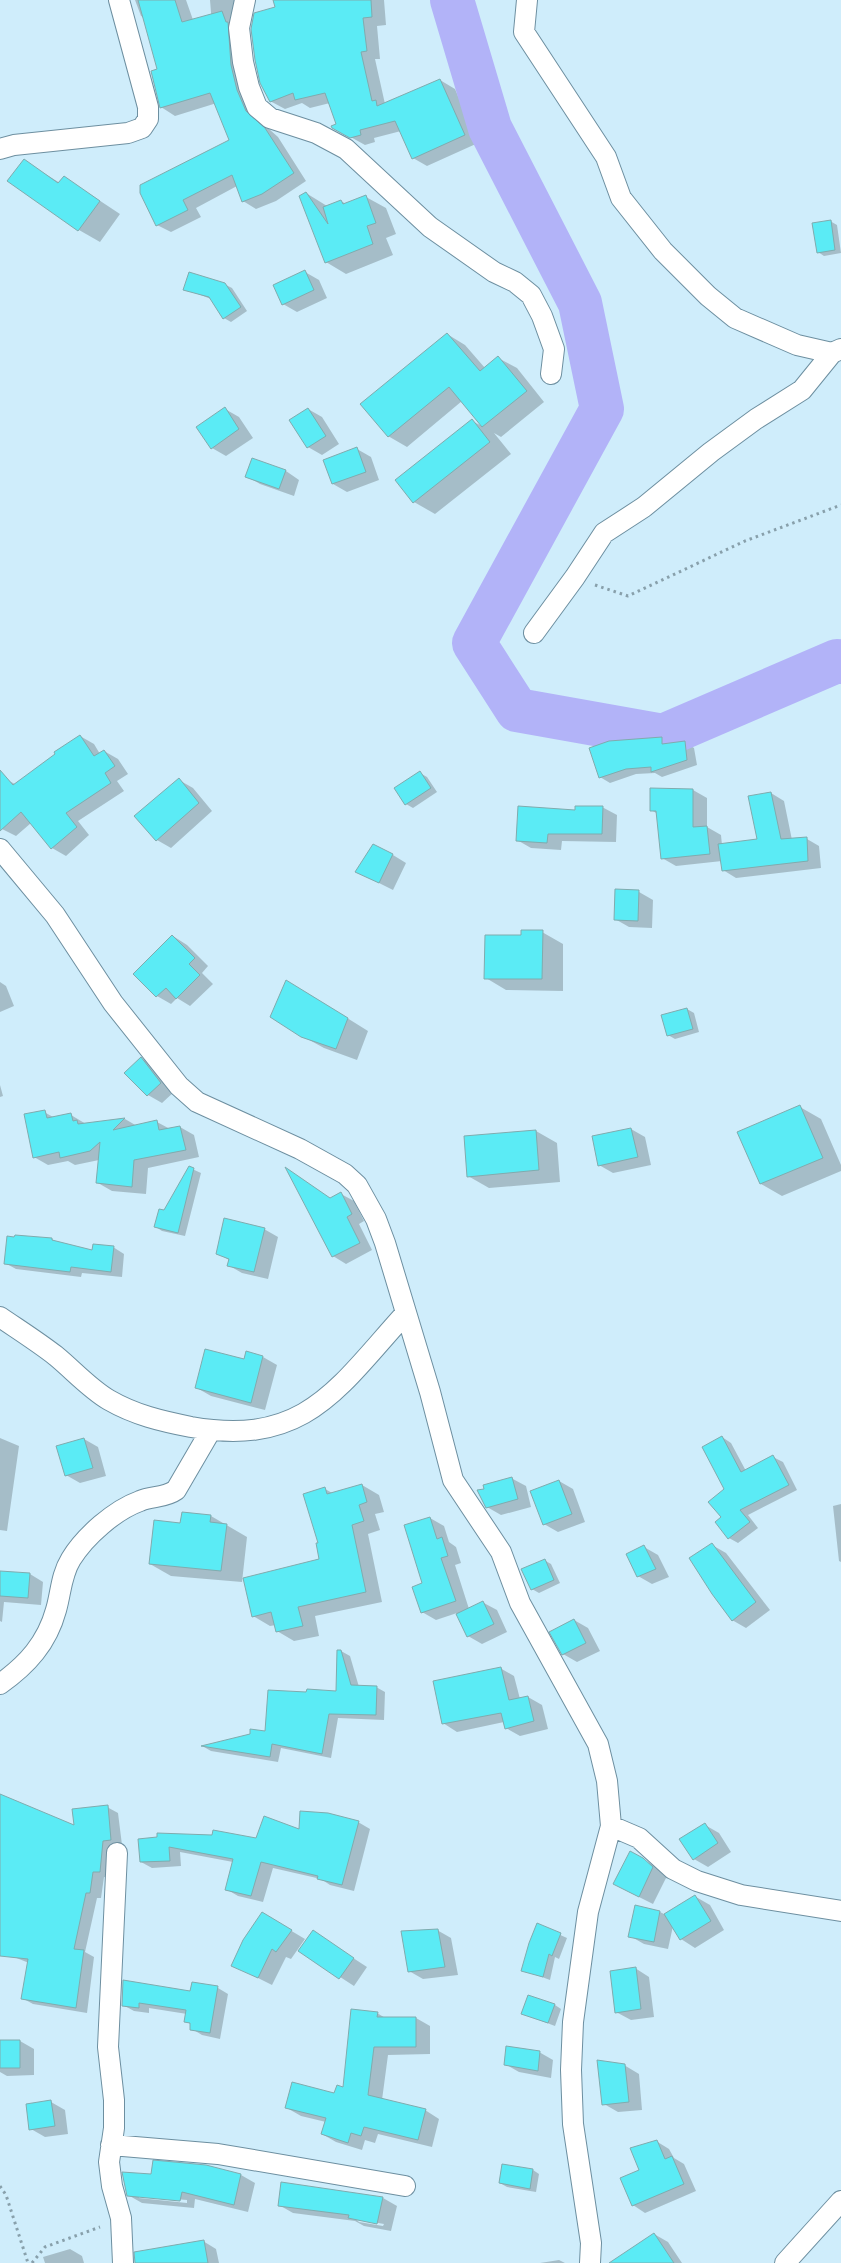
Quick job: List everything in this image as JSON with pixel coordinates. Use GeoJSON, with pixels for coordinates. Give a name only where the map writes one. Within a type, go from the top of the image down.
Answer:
{"type":"FeatureCollection","features":[{"type":"Feature","properties":{"kind":"street"},"geometry":{"type":"LineString","coordinates":[[0,149],[14,145],[128,133],[142,128],[148,119],[148,107],[120,0]]}},
{"type":"Feature","properties":{"kind":"street"},"geometry":{"type":"LineString","coordinates":[[246,0],[239,28],[245,70],[257,107],[270,118],[316,133],[346,149],[430,226],[494,272],[515,282],[531,295],[542,316],[554,349],[551,374]]}},
{"type":"Feature","properties":{"kind":"street"},"geometry":{"type":"LineString","coordinates":[[526,0],[524,32],[606,157],[621,198],[663,251],[708,296],[735,318],[797,345],[837,351]]}},
{"type":"Feature","properties":{"kind":"street"},"geometry":{"type":"LineString","coordinates":[[534,633],[604,533],[644,507],[710,452],[756,419],[802,390],[837,351]]}},
{"type":"Feature","properties":{"kind":"street"},"geometry":{"type":"LineString","coordinates":[[0,849],[7,870],[55,915],[113,1002],[179,1086],[197,1102],[300,1150],[346,1174],[357,1186],[376,1219],[385,1243],[430,1392],[453,1480],[501,1552],[520,1603],[598,1744],[607,1782],[611,1826],[588,1912],[573,2022],[571,2070],[573,2124],[591,2243],[590,2263]]}},
{"type":"Feature","properties":{"kind":"street"},"geometry":{"type":"LineString","coordinates":[[0,1317],[44,1346],[107,1399],[142,1416],[211,1430],[233,1432],[256,1431],[281,1424],[314,1409],[331,1395],[405,1314]]}},
{"type":"Feature","properties":{"kind":"street"},"geometry":{"type":"LineString","coordinates":[[0,1684],[20,1670],[40,1648],[56,1611],[63,1578],[71,1559],[95,1531],[115,1514],[135,1503],[169,1495],[176,1490],[211,1430]]}},
{"type":"Feature","properties":{"kind":"street"},"geometry":{"type":"LineString","coordinates":[[611,1826],[639,1838],[673,1869],[697,1881],[741,1895],[841,1911]]}},
{"type":"Feature","properties":{"kind":"street"},"geometry":{"type":"LineString","coordinates":[[117,1853],[108,2047],[114,2100],[110,2170],[121,2218],[123,2263]]}},
{"type":"Feature","properties":{"kind":"street"},"geometry":{"type":"LineString","coordinates":[[112,2145],[218,2154],[405,2186]]}},
{"type":"Feature","properties":{"kind":"street"},"geometry":{"type":"LineString","coordinates":[[785,2263],[841,2201]]}},
{"type":"Feature","properties":{"kind":"path"},"geometry":{"type":"LineString","coordinates":[[575,577],[628,596],[745,541],[841,504]]}},
{"type":"Feature","properties":{"kind":"path"},"geometry":{"type":"LineString","coordinates":[[0,2186],[6,2195],[30,2263],[45,2247],[121,2218]]}},
{"type":"Feature","properties":{"kind":"building"},"geometry":{"type":"Polygon","coordinates":[[[138,0],[175,0],[182,22],[222,11],[226,22],[228,22],[231,65],[237,90],[246,111],[265,128],[294,173],[262,194],[242,202],[232,175],[183,200],[188,210],[156,226],[140,193],[140,185],[229,140],[210,93],[160,108],[151,71],[157,69],[138,0]]]}},
{"type":"Feature","properties":{"kind":"building"},"geometry":{"type":"Polygon","coordinates":[[[273,0],[371,0],[372,17],[363,18],[367,51],[361,52],[372,101],[376,100],[377,106],[440,79],[465,135],[412,159],[395,121],[360,130],[361,135],[350,138],[332,128],[331,126],[336,124],[325,93],[295,100],[293,93],[270,102],[260,83],[251,29],[254,13],[275,7],[273,0]]]}},
{"type":"Feature","properties":{"kind":"building"},"geometry":{"type":"Polygon","coordinates":[[[24,159],[58,183],[64,176],[100,201],[78,231],[7,181],[24,159]]]}},
{"type":"Feature","properties":{"kind":"building"},"geometry":{"type":"Polygon","coordinates":[[[306,192],[328,224],[323,207],[341,200],[343,204],[366,195],[376,223],[367,226],[373,244],[325,263],[299,196],[306,192]]]}},
{"type":"Feature","properties":{"kind":"building"},"geometry":{"type":"Polygon","coordinates":[[[831,220],[835,250],[817,253],[812,223],[831,220]]]}},
{"type":"Feature","properties":{"kind":"building"},"geometry":{"type":"Polygon","coordinates":[[[305,270],[314,290],[282,305],[273,285],[305,270]]]}},
{"type":"Feature","properties":{"kind":"building"},"geometry":{"type":"Polygon","coordinates":[[[189,272],[225,283],[241,307],[223,319],[209,297],[183,290],[189,272]]]}},
{"type":"Feature","properties":{"kind":"building"},"geometry":{"type":"Polygon","coordinates":[[[447,333],[480,371],[498,356],[527,391],[482,427],[449,387],[388,437],[360,404],[447,333]]]}},
{"type":"Feature","properties":{"kind":"building"},"geometry":{"type":"Polygon","coordinates":[[[225,407],[239,429],[211,449],[196,427],[225,407]]]}},
{"type":"Feature","properties":{"kind":"building"},"geometry":{"type":"Polygon","coordinates":[[[308,408],[326,436],[307,448],[289,420],[308,408]]]}},
{"type":"Feature","properties":{"kind":"building"},"geometry":{"type":"Polygon","coordinates":[[[472,419],[490,442],[413,503],[395,480],[472,419]]]}},
{"type":"Feature","properties":{"kind":"building"},"geometry":{"type":"Polygon","coordinates":[[[357,447],[366,472],[332,484],[323,460],[357,447]]]}},
{"type":"Feature","properties":{"kind":"building"},"geometry":{"type":"Polygon","coordinates":[[[252,458],[286,470],[279,489],[245,477],[252,458]]]}},
{"type":"Feature","properties":{"kind":"building"},"geometry":{"type":"Polygon","coordinates":[[[80,735],[94,756],[104,750],[115,766],[105,773],[111,783],[66,813],[77,827],[51,849],[21,812],[0,831],[0,770],[13,785],[55,754],[54,752],[80,735]]]}},
{"type":"Feature","properties":{"kind":"building"},"geometry":{"type":"Polygon","coordinates":[[[662,737],[662,744],[685,741],[687,760],[651,772],[651,767],[626,769],[599,778],[589,748],[609,741],[662,737]]]}},
{"type":"Feature","properties":{"kind":"building"},"geometry":{"type":"Polygon","coordinates":[[[420,771],[431,788],[405,805],[394,788],[420,771]]]}},
{"type":"Feature","properties":{"kind":"building"},"geometry":{"type":"Polygon","coordinates":[[[179,778],[199,803],[156,841],[134,816],[179,778]]]}},
{"type":"Feature","properties":{"kind":"building"},"geometry":{"type":"Polygon","coordinates":[[[650,788],[693,789],[693,827],[707,826],[710,854],[661,859],[656,811],[650,811],[650,788]]]}},
{"type":"Feature","properties":{"kind":"building"},"geometry":{"type":"Polygon","coordinates":[[[771,792],[781,839],[807,837],[808,861],[722,871],[718,844],[757,839],[748,796],[771,792]]]}},
{"type":"Feature","properties":{"kind":"building"},"geometry":{"type":"Polygon","coordinates":[[[518,806],[575,810],[575,806],[603,806],[602,834],[548,834],[547,843],[516,841],[518,806]]]}},
{"type":"Feature","properties":{"kind":"building"},"geometry":{"type":"Polygon","coordinates":[[[373,844],[393,854],[379,883],[355,872],[373,844]]]}},
{"type":"Feature","properties":{"kind":"building"},"geometry":{"type":"Polygon","coordinates":[[[615,889],[639,890],[638,921],[614,920],[615,889]]]}},
{"type":"Feature","properties":{"kind":"building"},"geometry":{"type":"Polygon","coordinates":[[[521,930],[543,930],[542,979],[484,979],[485,935],[521,935],[521,930]]]}},
{"type":"Feature","properties":{"kind":"building"},"geometry":{"type":"Polygon","coordinates":[[[172,935],[195,958],[189,964],[200,975],[176,999],[166,988],[156,997],[133,974],[172,935]]]}},
{"type":"Feature","properties":{"kind":"building"},"geometry":{"type":"Polygon","coordinates":[[[286,980],[348,1018],[336,1049],[301,1037],[270,1017],[286,980]]]}},
{"type":"Feature","properties":{"kind":"building"},"geometry":{"type":"Polygon","coordinates":[[[687,1008],[693,1029],[667,1036],[661,1015],[687,1008]]]}},
{"type":"Feature","properties":{"kind":"building"},"geometry":{"type":"Polygon","coordinates":[[[141,1057],[161,1083],[147,1096],[124,1073],[141,1057]]]}},
{"type":"Feature","properties":{"kind":"building"},"geometry":{"type":"Polygon","coordinates":[[[800,1105],[823,1158],[760,1184],[737,1132],[800,1105]]]}},
{"type":"Feature","properties":{"kind":"building"},"geometry":{"type":"Polygon","coordinates":[[[45,1110],[47,1118],[71,1113],[73,1121],[77,1120],[78,1124],[125,1118],[113,1130],[157,1120],[159,1130],[180,1126],[186,1150],[134,1160],[132,1187],[96,1183],[100,1142],[90,1151],[60,1158],[59,1152],[33,1158],[24,1114],[45,1110]]]}},
{"type":"Feature","properties":{"kind":"building"},"geometry":{"type":"Polygon","coordinates":[[[631,1128],[638,1157],[598,1166],[592,1136],[631,1128]]]}},
{"type":"Feature","properties":{"kind":"building"},"geometry":{"type":"Polygon","coordinates":[[[536,1130],[539,1170],[467,1177],[464,1136],[536,1130]]]}},
{"type":"Feature","properties":{"kind":"building"},"geometry":{"type":"Polygon","coordinates":[[[189,1166],[194,1168],[178,1233],[154,1227],[159,1209],[164,1210],[189,1166]]]}},
{"type":"Feature","properties":{"kind":"building"},"geometry":{"type":"Polygon","coordinates":[[[285,1167],[330,1198],[341,1192],[352,1214],[347,1217],[360,1243],[332,1257],[285,1167]]]}},
{"type":"Feature","properties":{"kind":"building"},"geometry":{"type":"Polygon","coordinates":[[[224,1218],[265,1228],[254,1272],[227,1266],[229,1259],[216,1254],[224,1218]]]}},
{"type":"Feature","properties":{"kind":"building"},"geometry":{"type":"Polygon","coordinates":[[[15,1235],[52,1238],[52,1240],[92,1250],[93,1244],[114,1246],[111,1272],[71,1267],[70,1272],[4,1264],[7,1236],[14,1237],[15,1235]]]}},
{"type":"Feature","properties":{"kind":"building"},"geometry":{"type":"Polygon","coordinates":[[[205,1349],[244,1359],[246,1351],[263,1356],[251,1403],[195,1388],[205,1349]]]}},
{"type":"Feature","properties":{"kind":"building"},"geometry":{"type":"Polygon","coordinates":[[[722,1436],[741,1472],[773,1455],[789,1485],[740,1510],[750,1522],[728,1539],[715,1522],[721,1517],[708,1502],[724,1489],[702,1447],[722,1436]]]}},
{"type":"Feature","properties":{"kind":"building"},"geometry":{"type":"Polygon","coordinates":[[[84,1438],[93,1468],[65,1476],[56,1446],[84,1438]]]}},
{"type":"Feature","properties":{"kind":"building"},"geometry":{"type":"Polygon","coordinates":[[[512,1477],[518,1499],[486,1508],[477,1490],[484,1489],[483,1485],[512,1477]]]}},
{"type":"Feature","properties":{"kind":"building"},"geometry":{"type":"Polygon","coordinates":[[[559,1480],[572,1514],[543,1525],[530,1491],[559,1480]]]}},
{"type":"Feature","properties":{"kind":"building"},"geometry":{"type":"Polygon","coordinates":[[[362,1484],[367,1502],[359,1505],[364,1521],[352,1525],[366,1592],[298,1607],[303,1626],[276,1632],[271,1612],[252,1617],[243,1578],[319,1559],[316,1543],[318,1543],[303,1494],[325,1487],[327,1494],[362,1484]]]}},
{"type":"Feature","properties":{"kind":"building"},"geometry":{"type":"Polygon","coordinates":[[[182,1512],[211,1515],[210,1522],[227,1524],[221,1571],[149,1564],[154,1520],[180,1523],[182,1512]]]}},
{"type":"Feature","properties":{"kind":"building"},"geometry":{"type":"Polygon","coordinates":[[[430,1517],[437,1539],[442,1537],[448,1556],[441,1558],[456,1601],[421,1613],[412,1587],[422,1583],[404,1525],[430,1517]]]}},
{"type":"Feature","properties":{"kind":"building"},"geometry":{"type":"Polygon","coordinates":[[[712,1543],[756,1602],[732,1621],[689,1558],[712,1543]]]}},
{"type":"Feature","properties":{"kind":"building"},"geometry":{"type":"Polygon","coordinates":[[[644,1545],[656,1569],[637,1577],[626,1554],[644,1545]]]}},
{"type":"Feature","properties":{"kind":"building"},"geometry":{"type":"Polygon","coordinates":[[[545,1559],[554,1580],[531,1590],[521,1569],[545,1559]]]}},
{"type":"Feature","properties":{"kind":"building"},"geometry":{"type":"Polygon","coordinates":[[[0,1571],[30,1573],[28,1598],[0,1596],[0,1571]]]}},
{"type":"Feature","properties":{"kind":"building"},"geometry":{"type":"Polygon","coordinates":[[[483,1601],[494,1624],[467,1637],[456,1614],[483,1601]]]}},
{"type":"Feature","properties":{"kind":"building"},"geometry":{"type":"Polygon","coordinates":[[[574,1619],[586,1643],[562,1655],[549,1632],[574,1619]]]}},
{"type":"Feature","properties":{"kind":"building"},"geometry":{"type":"Polygon","coordinates":[[[337,1650],[341,1650],[351,1685],[377,1686],[376,1715],[329,1714],[322,1754],[272,1744],[270,1757],[201,1746],[250,1734],[250,1729],[265,1731],[268,1690],[306,1692],[307,1689],[336,1691],[337,1650]]]}},
{"type":"Feature","properties":{"kind":"building"},"geometry":{"type":"Polygon","coordinates":[[[501,1667],[509,1700],[528,1696],[534,1721],[505,1729],[501,1713],[442,1724],[433,1681],[501,1667]]]}},
{"type":"Feature","properties":{"kind":"building"},"geometry":{"type":"Polygon","coordinates":[[[0,1794],[74,1825],[72,1809],[108,1805],[111,1840],[103,1841],[100,1872],[93,1872],[90,1893],[86,1893],[74,1949],[84,1950],[76,2008],[21,1999],[28,1959],[0,1956],[0,1794]]]}},
{"type":"Feature","properties":{"kind":"building"},"geometry":{"type":"Polygon","coordinates":[[[300,1811],[328,1813],[359,1821],[342,1885],[317,1879],[318,1876],[261,1862],[251,1896],[225,1890],[233,1859],[169,1847],[170,1861],[140,1862],[138,1839],[157,1837],[157,1833],[212,1835],[213,1830],[256,1838],[264,1816],[299,1829],[300,1811]]]}},
{"type":"Feature","properties":{"kind":"building"},"geometry":{"type":"Polygon","coordinates":[[[705,1823],[718,1843],[693,1860],[679,1839],[705,1823]]]}},
{"type":"Feature","properties":{"kind":"building"},"geometry":{"type":"Polygon","coordinates":[[[630,1851],[643,1858],[653,1867],[639,1897],[613,1884],[630,1851]]]}},
{"type":"Feature","properties":{"kind":"building"},"geometry":{"type":"Polygon","coordinates":[[[695,1895],[711,1921],[680,1940],[664,1914],[695,1895]]]}},
{"type":"Feature","properties":{"kind":"building"},"geometry":{"type":"Polygon","coordinates":[[[635,1905],[660,1911],[654,1942],[628,1937],[635,1905]]]}},
{"type":"Feature","properties":{"kind":"building"},"geometry":{"type":"Polygon","coordinates":[[[262,1912],[292,1930],[276,1952],[272,1949],[258,1978],[231,1966],[243,1940],[262,1912]]]}},
{"type":"Feature","properties":{"kind":"building"},"geometry":{"type":"Polygon","coordinates":[[[537,1923],[561,1933],[552,1956],[549,1954],[543,1977],[521,1971],[537,1923]]]}},
{"type":"Feature","properties":{"kind":"building"},"geometry":{"type":"Polygon","coordinates":[[[438,1929],[445,1967],[408,1972],[401,1931],[438,1929]]]}},
{"type":"Feature","properties":{"kind":"building"},"geometry":{"type":"Polygon","coordinates":[[[313,1930],[354,1958],[339,1979],[298,1951],[313,1930]]]}},
{"type":"Feature","properties":{"kind":"building"},"geometry":{"type":"Polygon","coordinates":[[[636,1967],[641,2009],[615,2013],[610,1971],[636,1967]]]}},
{"type":"Feature","properties":{"kind":"building"},"geometry":{"type":"Polygon","coordinates":[[[123,1980],[190,1991],[192,1982],[218,1986],[210,2033],[190,2030],[190,2023],[184,2022],[186,2010],[139,2003],[139,2008],[122,2006],[123,1980]]]}},
{"type":"Feature","properties":{"kind":"building"},"geometry":{"type":"Polygon","coordinates":[[[528,1995],[555,2004],[548,2023],[521,2014],[528,1995]]]}},
{"type":"Feature","properties":{"kind":"building"},"geometry":{"type":"Polygon","coordinates":[[[351,2009],[378,2012],[377,2017],[416,2017],[416,2047],[374,2047],[368,2095],[426,2109],[418,2140],[364,2127],[361,2136],[351,2133],[348,2143],[321,2134],[326,2118],[285,2108],[292,2082],[334,2093],[337,2085],[343,2087],[351,2009]]]}},
{"type":"Feature","properties":{"kind":"building"},"geometry":{"type":"Polygon","coordinates":[[[0,2040],[20,2040],[20,2068],[0,2068],[0,2040]]]}},
{"type":"Feature","properties":{"kind":"building"},"geometry":{"type":"Polygon","coordinates":[[[506,2046],[540,2051],[538,2071],[504,2065],[506,2046]]]}},
{"type":"Feature","properties":{"kind":"building"},"geometry":{"type":"Polygon","coordinates":[[[597,2060],[625,2064],[629,2102],[602,2105],[597,2060]]]}},
{"type":"Feature","properties":{"kind":"building"},"geometry":{"type":"Polygon","coordinates":[[[51,2100],[55,2126],[29,2130],[26,2104],[51,2100]]]}},
{"type":"Feature","properties":{"kind":"building"},"geometry":{"type":"Polygon","coordinates":[[[657,2140],[665,2159],[672,2156],[684,2184],[632,2206],[620,2178],[639,2170],[630,2148],[657,2140]]]}},
{"type":"Feature","properties":{"kind":"building"},"geometry":{"type":"Polygon","coordinates":[[[153,2160],[206,2165],[241,2174],[234,2205],[182,2192],[180,2201],[127,2196],[122,2172],[151,2174],[153,2160]]]}},
{"type":"Feature","properties":{"kind":"building"},"geometry":{"type":"Polygon","coordinates":[[[502,2164],[533,2169],[530,2189],[499,2183],[502,2164]]]}},
{"type":"Feature","properties":{"kind":"building"},"geometry":{"type":"Polygon","coordinates":[[[281,2182],[383,2197],[377,2224],[348,2218],[349,2215],[278,2206],[281,2182]]]}},
{"type":"Feature","properties":{"kind":"building"},"geometry":{"type":"Polygon","coordinates":[[[654,2233],[674,2263],[609,2263],[654,2233]]]}},
{"type":"Feature","properties":{"kind":"building"},"geometry":{"type":"Polygon","coordinates":[[[204,2240],[208,2263],[135,2263],[134,2252],[204,2240]]]}},
{"type":"Feature","properties":{"kind":"waterway"},"geometry":{"type":"LineString","coordinates":[[452,0],[490,128],[580,303],[602,409],[474,643],[517,710],[663,736],[837,661],[841,662]]}}]}
